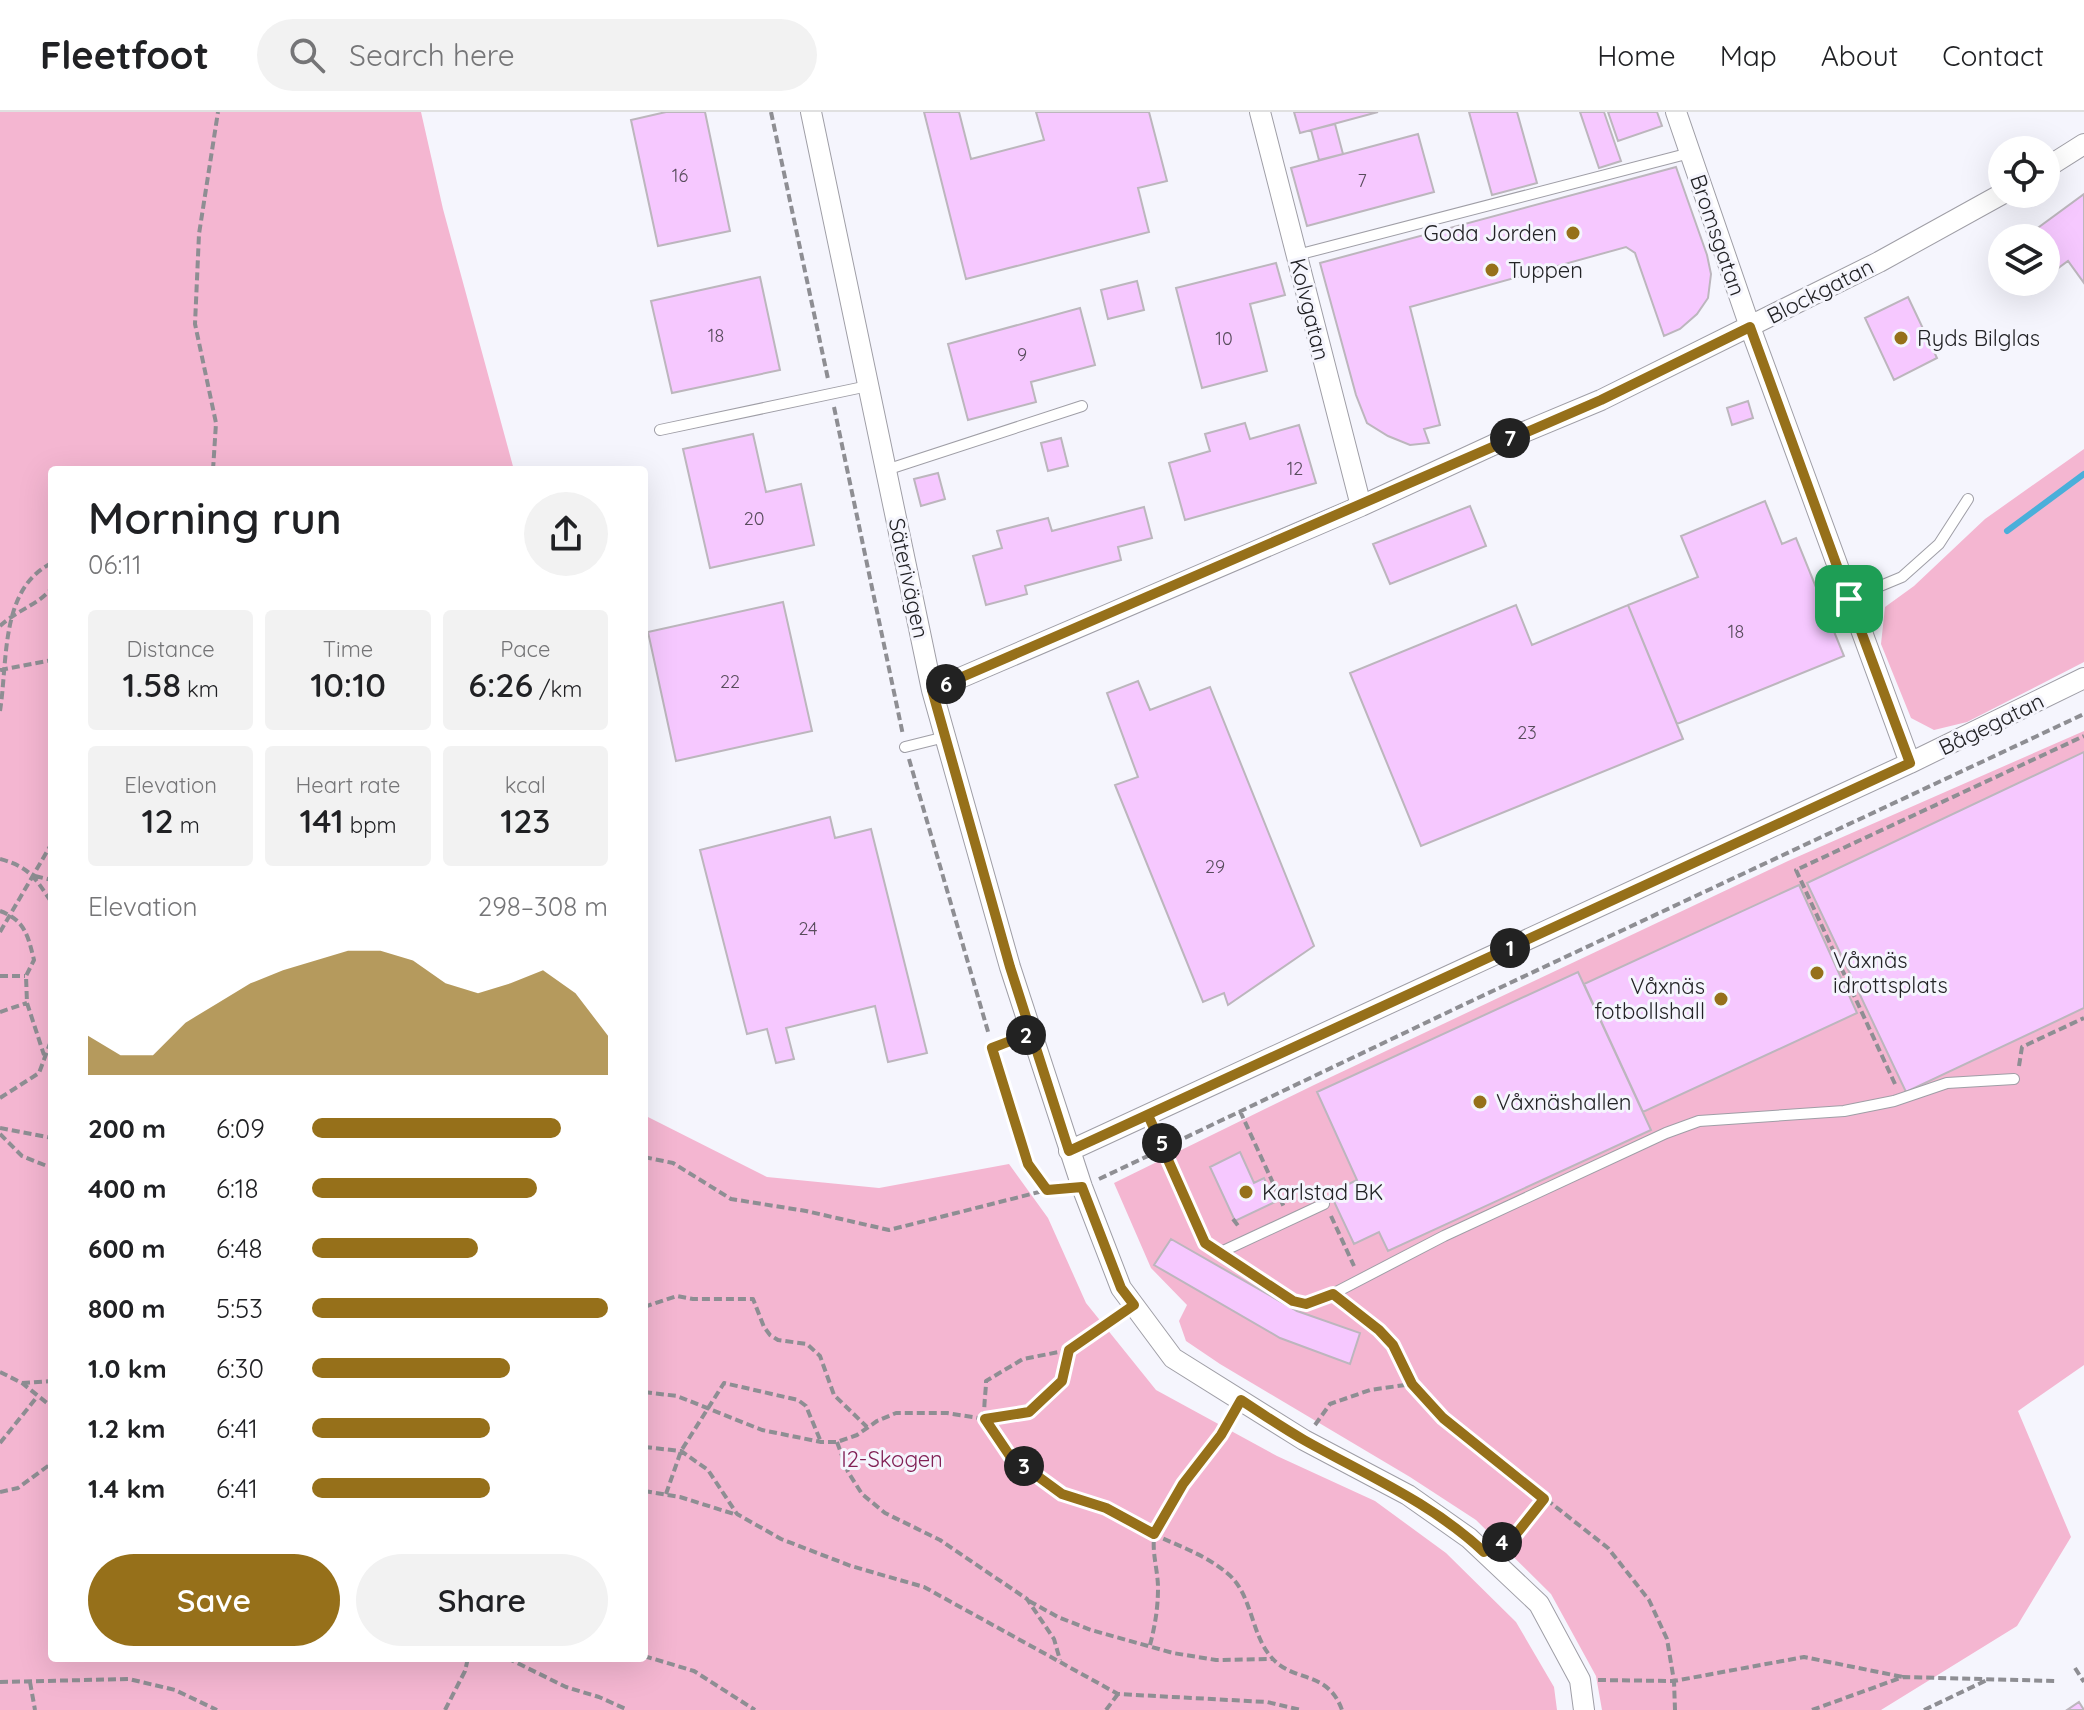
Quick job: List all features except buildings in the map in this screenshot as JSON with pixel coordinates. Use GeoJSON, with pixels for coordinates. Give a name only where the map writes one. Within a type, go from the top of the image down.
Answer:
{"type":"FeatureCollection","features":[{"type":"Feature","properties":{"kind":"street","name":"Säterivägen"},"geometry":{"type":"LineString","coordinates":[[811,112],[932,690],[1010,967],[1069,1151],[1121,1288],[1173,1358],[1304,1440],[1408,1495],[1469,1538],[1539,1604],[1580,1680],[1584,1710]]}},
{"type":"Feature","properties":{"kind":"street","name":"Kolvgatan"},"geometry":{"type":"LineString","coordinates":[[1260,112],[1361,506]]}},
{"type":"Feature","properties":{"kind":"street","name":"Bromsgatan"},"geometry":{"type":"LineString","coordinates":[[1676,112],[1750,327],[1910,763]]}},
{"type":"Feature","properties":{"kind":"street"},"geometry":{"type":"LineString","coordinates":[[2060,159],[2084,144]]}},
{"type":"Feature","properties":{"kind":"street","name":"Blockgatan"},"geometry":{"type":"LineString","coordinates":[[932,690],[1601,400],[1879,262],[1988,202]]}},
{"type":"Feature","properties":{"kind":"street","name":"Bågegatan"},"geometry":{"type":"LineString","coordinates":[[1069,1151],[1910,763],[2084,678]]}},
{"type":"Feature","properties":{"kind":"lane"},"geometry":{"type":"LineString","coordinates":[[1296,256],[1690,153]]}},
{"type":"Feature","properties":{"kind":"lane"},"geometry":{"type":"LineString","coordinates":[[660,430],[868,386]]}},
{"type":"Feature","properties":{"kind":"lane"},"geometry":{"type":"LineString","coordinates":[[886,470],[1082,406]]}},
{"type":"Feature","properties":{"kind":"lane"},"geometry":{"type":"LineString","coordinates":[[1849,599],[1902,577],[1939,544],[1968,499]]}},
{"type":"Feature","properties":{"kind":"lane"},"geometry":{"type":"LineString","coordinates":[[905,747],[945,737]]}},
{"type":"Feature","properties":{"kind":"lane"},"geometry":{"type":"LineString","coordinates":[[992,1048],[1031,1033]]}},
{"type":"Feature","properties":{"kind":"lane"},"geometry":{"type":"LineString","coordinates":[[1148,1115],[1205,1243],[1293,1301],[1306,1304],[1333,1294],[1444,1236],[1666,1133],[1699,1121],[1844,1111],[1902,1099],[1947,1083],[2014,1079]]}},
{"type":"Feature","properties":{"kind":"lane"},"geometry":{"type":"LineString","coordinates":[[1221,1252],[1324,1204]]}},
{"type":"Feature","properties":{"kind":"path"},"geometry":{"type":"LineString","coordinates":[[213,466],[216,423],[195,324],[199,234],[218,112]]}},
{"type":"Feature","properties":{"kind":"path"},"geometry":{"type":"LineString","coordinates":[[771,112],[905,747],[1028,1164],[1047,1190]]}},
{"type":"Feature","properties":{"kind":"path"},"geometry":{"type":"LineString","coordinates":[[0,711],[2,670],[14,613],[13,601],[24,582],[48,565]]}},
{"type":"Feature","properties":{"kind":"path"},"geometry":{"type":"LineString","coordinates":[[0,626],[14,613],[41,601],[48,593]]}},
{"type":"Feature","properties":{"kind":"path"},"geometry":{"type":"LineString","coordinates":[[2,670],[48,661]]}},
{"type":"Feature","properties":{"kind":"path"},"geometry":{"type":"LineString","coordinates":[[648,1158],[673,1163],[731,1199],[806,1211],[889,1230],[1047,1190],[1082,1187],[2084,714]]}},
{"type":"Feature","properties":{"kind":"path"},"geometry":{"type":"LineString","coordinates":[[1902,1099],[1796,870],[2084,736]]}},
{"type":"Feature","properties":{"kind":"path"},"geometry":{"type":"LineString","coordinates":[[0,932],[48,850]]}},
{"type":"Feature","properties":{"kind":"path"},"geometry":{"type":"LineString","coordinates":[[0,859],[22,865],[48,897]]}},
{"type":"Feature","properties":{"kind":"path"},"geometry":{"type":"LineString","coordinates":[[33,875],[48,879]]}},
{"type":"Feature","properties":{"kind":"path"},"geometry":{"type":"LineString","coordinates":[[0,911],[23,924],[28,935],[34,960],[26,976],[27,1003],[44,1055]]}},
{"type":"Feature","properties":{"kind":"path"},"geometry":{"type":"LineString","coordinates":[[0,976],[26,976]]}},
{"type":"Feature","properties":{"kind":"path"},"geometry":{"type":"LineString","coordinates":[[0,1012],[27,1003]]}},
{"type":"Feature","properties":{"kind":"path"},"geometry":{"type":"LineString","coordinates":[[2014,1079],[2022,1047],[2084,1018]]}},
{"type":"Feature","properties":{"kind":"path"},"geometry":{"type":"LineString","coordinates":[[0,1098],[39,1073],[48,1046]]}},
{"type":"Feature","properties":{"kind":"path"},"geometry":{"type":"LineString","coordinates":[[0,1089],[8,1091]]}},
{"type":"Feature","properties":{"kind":"path"},"geometry":{"type":"LineString","coordinates":[[1240,1111],[1289,1220]]}},
{"type":"Feature","properties":{"kind":"path"},"geometry":{"type":"LineString","coordinates":[[0,1128],[48,1137]]}},
{"type":"Feature","properties":{"kind":"path"},"geometry":{"type":"LineString","coordinates":[[0,1134],[22,1156],[48,1166]]}},
{"type":"Feature","properties":{"kind":"path"},"geometry":{"type":"LineString","coordinates":[[1324,1204],[1360,1279]]}},
{"type":"Feature","properties":{"kind":"path"},"geometry":{"type":"LineString","coordinates":[[1333,1294],[1393,1345],[1412,1384],[1443,1418],[1608,1548],[1649,1600],[1667,1639],[1675,1710]]}},
{"type":"Feature","properties":{"kind":"path"},"geometry":{"type":"LineString","coordinates":[[648,1306],[677,1296],[753,1299],[770,1335],[778,1340],[807,1344],[820,1356],[834,1395],[867,1427]]}},
{"type":"Feature","properties":{"kind":"path"},"geometry":{"type":"LineString","coordinates":[[1134,1305],[1069,1350],[1023,1359],[986,1381],[985,1419],[1010,1456],[1062,1494],[1106,1508],[1154,1534],[1196,1551],[1230,1575],[1249,1607],[1258,1635],[1272,1659],[1288,1670],[1321,1681],[1339,1701],[1342,1710]]}},
{"type":"Feature","properties":{"kind":"path"},"geometry":{"type":"LineString","coordinates":[[648,1392],[677,1396],[762,1430],[821,1442],[837,1442],[896,1413],[947,1413],[985,1419],[1029,1412],[1062,1381],[1069,1350]]}},
{"type":"Feature","properties":{"kind":"path"},"geometry":{"type":"LineString","coordinates":[[0,1372],[22,1383],[48,1404]]}},
{"type":"Feature","properties":{"kind":"path"},"geometry":{"type":"LineString","coordinates":[[22,1383],[48,1381]]}},
{"type":"Feature","properties":{"kind":"path"},"geometry":{"type":"LineString","coordinates":[[666,1494],[681,1451],[724,1383],[798,1400],[806,1406],[821,1442]]}},
{"type":"Feature","properties":{"kind":"path"},"geometry":{"type":"LineString","coordinates":[[1304,1440],[1330,1404],[1370,1390],[1412,1384]]}},
{"type":"Feature","properties":{"kind":"path"},"geometry":{"type":"LineString","coordinates":[[0,1443],[37,1397]]}},
{"type":"Feature","properties":{"kind":"path"},"geometry":{"type":"LineString","coordinates":[[1150,1645],[1158,1587],[1154,1534],[1183,1484],[1221,1435],[1241,1400]]}},
{"type":"Feature","properties":{"kind":"path"},"geometry":{"type":"LineString","coordinates":[[837,1442],[848,1472],[862,1494],[885,1513],[940,1540],[1058,1617],[1091,1630],[1173,1653],[1216,1660],[1272,1659]]}},
{"type":"Feature","properties":{"kind":"path"},"geometry":{"type":"LineString","coordinates":[[648,1447],[681,1451],[708,1470],[737,1514]]}},
{"type":"Feature","properties":{"kind":"path"},"geometry":{"type":"LineString","coordinates":[[0,1492],[18,1488],[48,1466]]}},
{"type":"Feature","properties":{"kind":"path"},"geometry":{"type":"LineString","coordinates":[[648,1492],[737,1514],[781,1539],[851,1566],[924,1587],[1118,1694],[1267,1702],[1301,1710]]}},
{"type":"Feature","properties":{"kind":"path"},"geometry":{"type":"LineString","coordinates":[[1484,1552],[1517,1533],[1544,1499]]}},
{"type":"Feature","properties":{"kind":"path"},"geometry":{"type":"LineString","coordinates":[[1027,1599],[1054,1639],[1060,1660]]}},
{"type":"Feature","properties":{"kind":"path"},"geometry":{"type":"LineString","coordinates":[[648,1657],[694,1671],[755,1710]]}},
{"type":"Feature","properties":{"kind":"path"},"geometry":{"type":"LineString","coordinates":[[1580,1680],[1674,1681],[1804,1657],[1903,1677],[2056,1681]]}},
{"type":"Feature","properties":{"kind":"path"},"geometry":{"type":"LineString","coordinates":[[445,1710],[467,1662]]}},
{"type":"Feature","properties":{"kind":"path"},"geometry":{"type":"LineString","coordinates":[[515,1662],[566,1687],[628,1710]]}},
{"type":"Feature","properties":{"kind":"path"},"geometry":{"type":"LineString","coordinates":[[2075,1668],[2084,1682]]}},
{"type":"Feature","properties":{"kind":"path"},"geometry":{"type":"LineString","coordinates":[[1812,1710],[1903,1677]]}},
{"type":"Feature","properties":{"kind":"path"},"geometry":{"type":"LineString","coordinates":[[0,1682],[129,1679],[175,1690],[217,1710]]}},
{"type":"Feature","properties":{"kind":"path"},"geometry":{"type":"LineString","coordinates":[[1924,1710],[1989,1679]]}},
{"type":"Feature","properties":{"kind":"path"},"geometry":{"type":"LineString","coordinates":[[30,1682],[35,1710]]}},
{"type":"Feature","properties":{"kind":"path"},"geometry":{"type":"LineString","coordinates":[[1106,1710],[1118,1694]]}},
{"type":"Feature","properties":{"kind":"green space","name":"I2-Skogen"},"geometry":{"type":"Polygon","coordinates":[[[0,112],[421,112],[443,209],[513,466],[48,466],[48,1662],[648,1662],[648,1117],[767,1177],[879,1188],[1009,1164],[1048,1218],[1086,1303],[1156,1390],[1277,1456],[1375,1501],[1446,1553],[1516,1622],[1554,1687],[1557,1710],[0,1710],[0,112]]]}},
{"type":"Feature","properties":{"kind":"green space"},"geometry":{"type":"Polygon","coordinates":[[[2084,449],[2084,662],[1967,722],[1934,730],[1911,718],[1881,644],[1885,607],[1914,586],[1985,519],[2084,449]]]}},
{"type":"Feature","properties":{"kind":"green space","name":"Våxnäs idrottsplats"},"geometry":{"type":"Polygon","coordinates":[[[2084,731],[2084,1365],[2018,1411],[2071,1537],[2017,1626],[1881,1710],[1602,1710],[1596,1676],[1551,1594],[1476,1520],[1186,1341],[1179,1321],[1187,1305],[1151,1268],[1114,1183],[1788,861],[2084,731]]]}},
{"type":"Feature","properties":{"kind":"waterway"},"geometry":{"type":"LineString","coordinates":[[2007,531],[2084,474]]}},
{"type":"Feature","properties":{"kind":"place","name":"Goda Jorden"},"geometry":{"type":"Point","coordinates":[1573,233]}},
{"type":"Feature","properties":{"kind":"place","name":"Tuppen"},"geometry":{"type":"Point","coordinates":[1492,270]}},
{"type":"Feature","properties":{"kind":"place","name":"Ryds Bilglas"},"geometry":{"type":"Point","coordinates":[1901,338]}},
{"type":"Feature","properties":{"kind":"place","name":"Våxnäs idrottsplats"},"geometry":{"type":"Point","coordinates":[1817,973]}},
{"type":"Feature","properties":{"kind":"place","name":"Våxnäs fotbollshall"},"geometry":{"type":"Point","coordinates":[1721,999]}},
{"type":"Feature","properties":{"kind":"place","name":"Våxnäshallen"},"geometry":{"type":"Point","coordinates":[1480,1102]}},
{"type":"Feature","properties":{"kind":"place","name":"Karlstad BK"},"geometry":{"type":"Point","coordinates":[1246,1192]}},
{"type":"Feature","properties":{"kind":"route"},"geometry":{"type":"LineString","coordinates":[[1849,599],[1750,327],[1601,400],[932,690],[1010,967],[1069,1151],[1148,1115],[1205,1243],[1293,1301],[1306,1304],[1333,1294],[1393,1345],[1412,1384],[1443,1418],[1544,1499],[1517,1533],[1484,1552],[1408,1495],[1304,1440],[1241,1400],[1221,1435],[1183,1484],[1154,1534],[1106,1508],[1062,1494],[1010,1456],[985,1419],[1029,1412],[1062,1381],[1069,1350],[1134,1305],[1121,1288],[1082,1187],[1047,1190],[1028,1164],[992,1048],[1031,1033],[1069,1151],[1910,763],[1849,599]]}}]}
